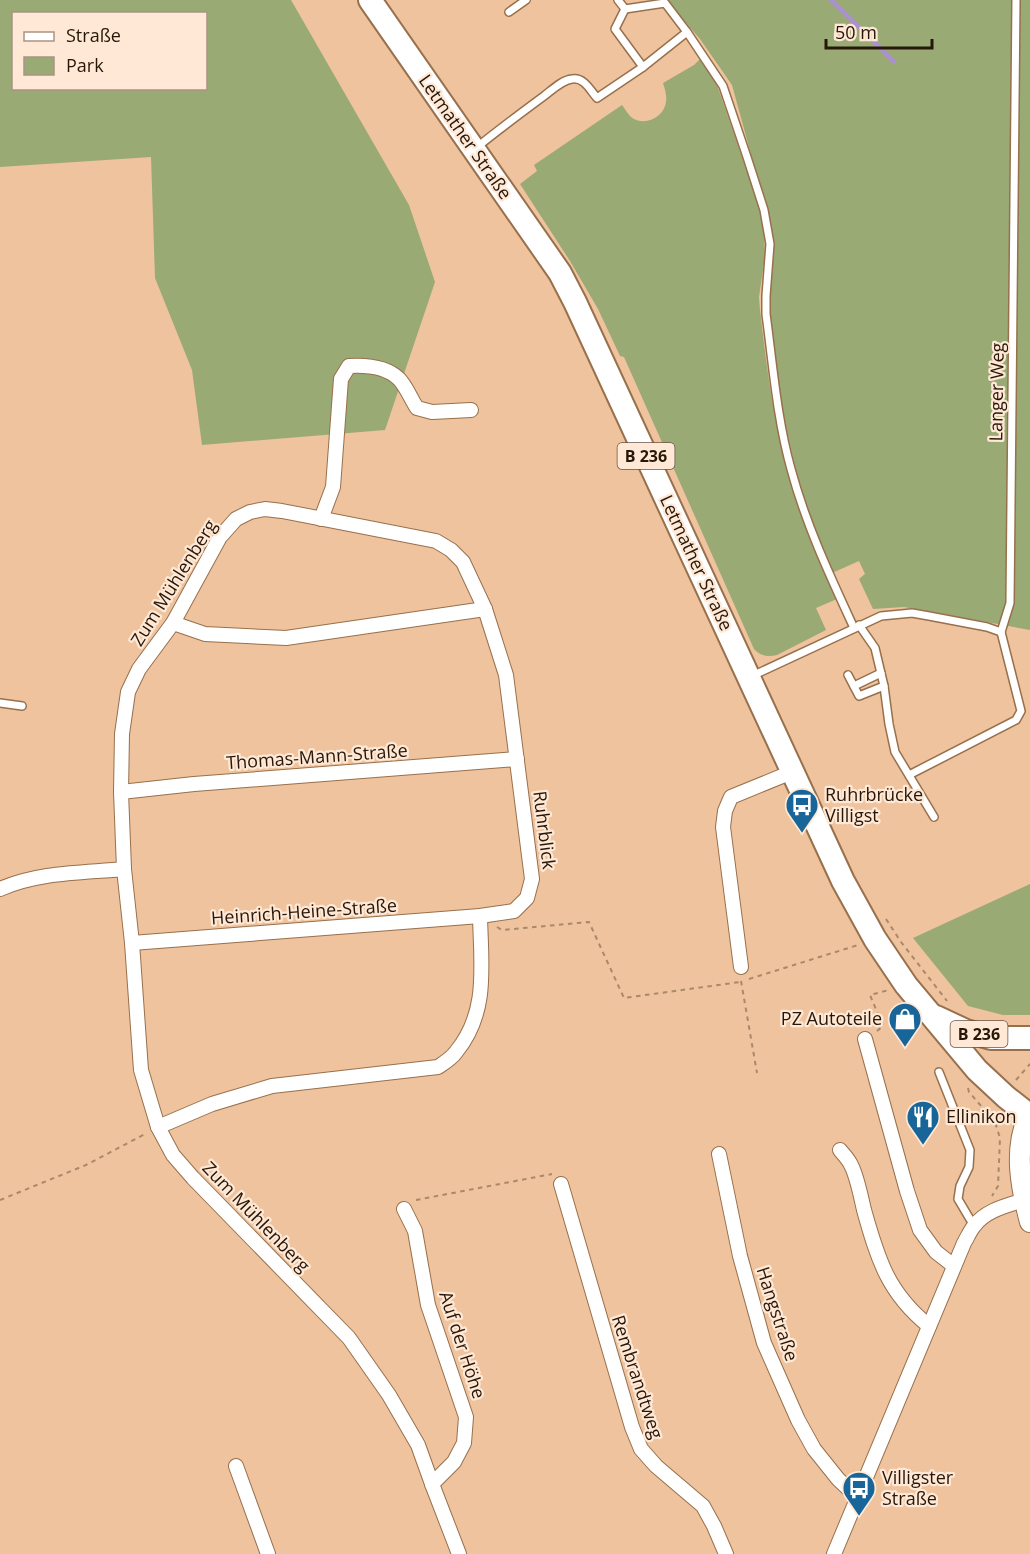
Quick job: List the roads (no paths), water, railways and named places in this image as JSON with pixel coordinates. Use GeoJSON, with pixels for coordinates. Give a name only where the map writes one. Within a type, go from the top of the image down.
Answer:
{"type":"FeatureCollection","features":[{"type":"Feature","properties":{"kind":"main road","name":"Letmather Straße"},"geometry":{"type":"LineString","coordinates":[[370,0],[560,273],[843,881],[875,939],[906,985],[942,1011],[977,1070],[1006,1097],[1030,1115]]}},
{"type":"Feature","properties":{"kind":"main road","name":"B 236"},"geometry":{"type":"LineString","coordinates":[[942,1011],[966,1031],[991,1038],[1030,1038]]}},
{"type":"Feature","properties":{"kind":"main road"},"geometry":{"type":"LineString","coordinates":[[1030,1115],[1025,1124],[1020,1153],[1020,1174],[1030,1222]]}},
{"type":"Feature","properties":{"kind":"street"},"geometry":{"type":"LineString","coordinates":[[321,519],[333,487],[341,379],[349,366],[366,365],[383,369],[399,379],[417,408],[432,412],[471,410]]}},
{"type":"Feature","properties":{"kind":"street","name":"Zum Mühlenberg"},"geometry":{"type":"LineString","coordinates":[[321,519],[265,509],[250,512],[236,519],[220,537],[173,623],[139,669],[128,692],[122,734],[121,792],[124,869],[141,1070],[158,1127],[173,1155],[349,1338],[389,1395],[418,1445],[459,1554]]}},
{"type":"Feature","properties":{"kind":"street","name":"Ruhrblick"},"geometry":{"type":"LineString","coordinates":[[321,519],[436,541],[451,550],[463,562],[485,609],[506,675],[532,879],[527,898],[514,911],[480,916]]}},
{"type":"Feature","properties":{"kind":"street"},"geometry":{"type":"LineString","coordinates":[[173,623],[205,634],[286,638],[485,609]]}},
{"type":"Feature","properties":{"kind":"street","name":"Thomas-Mann-Straße"},"geometry":{"type":"LineString","coordinates":[[121,792],[194,784],[517,759]]}},
{"type":"Feature","properties":{"kind":"street"},"geometry":{"type":"LineString","coordinates":[[741,974],[723,827],[725,811],[731,797],[792,772]]}},
{"type":"Feature","properties":{"kind":"street"},"geometry":{"type":"LineString","coordinates":[[0,889],[14,883],[49,875],[124,869]]}},
{"type":"Feature","properties":{"kind":"street"},"geometry":{"type":"LineString","coordinates":[[158,1127],[212,1104],[272,1086],[438,1067],[455,1054],[469,1034],[478,1013],[482,985],[480,916]]}},
{"type":"Feature","properties":{"kind":"street","name":"Heinrich-Heine-Straße"},"geometry":{"type":"LineString","coordinates":[[132,943],[480,916]]}},
{"type":"Feature","properties":{"kind":"street"},"geometry":{"type":"LineString","coordinates":[[865,1039],[920,1230],[936,1252],[954,1266]]}},
{"type":"Feature","properties":{"kind":"street"},"geometry":{"type":"LineString","coordinates":[[840,1150],[852,1166],[883,1271],[898,1295],[914,1314],[929,1326]]}},
{"type":"Feature","properties":{"kind":"street","name":"Hangstraße"},"geometry":{"type":"LineString","coordinates":[[719,1154],[740,1256],[764,1343],[798,1420],[814,1449],[838,1479],[858,1498]]}},
{"type":"Feature","properties":{"kind":"street","name":"Rembrandtweg"},"geometry":{"type":"LineString","coordinates":[[561,1184],[640,1449],[656,1466],[703,1506],[726,1554]]}},
{"type":"Feature","properties":{"kind":"street"},"geometry":{"type":"LineString","coordinates":[[834,1554],[954,1266],[974,1226],[996,1209],[1024,1200]]}},
{"type":"Feature","properties":{"kind":"street","name":"Auf der Höhe"},"geometry":{"type":"LineString","coordinates":[[404,1209],[415,1231],[428,1305],[465,1417],[464,1443],[454,1462],[432,1484]]}},
{"type":"Feature","properties":{"kind":"street"},"geometry":{"type":"LineString","coordinates":[[236,1466],[268,1554]]}},
{"type":"Feature","properties":{"kind":"lane"},"geometry":{"type":"LineString","coordinates":[[509,12],[526,0]]}},
{"type":"Feature","properties":{"kind":"lane"},"geometry":{"type":"LineString","coordinates":[[618,0],[625,9]]}},
{"type":"Feature","properties":{"kind":"lane","name":"Langer Weg"},"geometry":{"type":"LineString","coordinates":[[1001,632],[1010,603],[1016,0]]}},
{"type":"Feature","properties":{"kind":"lane"},"geometry":{"type":"LineString","coordinates":[[625,9],[665,3],[710,64],[723,86],[764,210],[770,244],[766,314],[778,404],[788,457],[801,505],[856,626],[874,648],[884,686],[888,724],[895,752],[934,817]]}},
{"type":"Feature","properties":{"kind":"lane"},"geometry":{"type":"LineString","coordinates":[[625,9],[615,29],[642,67]]}},
{"type":"Feature","properties":{"kind":"lane"},"geometry":{"type":"LineString","coordinates":[[474,150],[559,85],[571,79],[580,80],[585,82],[597,98],[687,32]]}},
{"type":"Feature","properties":{"kind":"lane"},"geometry":{"type":"LineString","coordinates":[[749,678],[881,616],[912,614],[987,627],[1001,632],[1021,711],[1016,720],[909,776]]}},
{"type":"Feature","properties":{"kind":"lane"},"geometry":{"type":"LineString","coordinates":[[854,686],[881,673]]}},
{"type":"Feature","properties":{"kind":"lane"},"geometry":{"type":"LineString","coordinates":[[848,675],[859,696],[884,686]]}},
{"type":"Feature","properties":{"kind":"lane"},"geometry":{"type":"LineString","coordinates":[[0,703],[22,706]]}},
{"type":"Feature","properties":{"kind":"lane"},"geometry":{"type":"LineString","coordinates":[[939,1072],[970,1150],[969,1167],[960,1186],[958,1199],[974,1226]]}},
{"type":"Feature","properties":{"kind":"waterway"},"geometry":{"type":"LineString","coordinates":[[831,0],[894,62]]}},
{"type":"Feature","properties":{"kind":"place","name":"Ruhrbrücke Villigst"},"geometry":{"type":"Point","coordinates":[802,834]}},
{"type":"Feature","properties":{"kind":"place","name":"PZ Autoteile"},"geometry":{"type":"Point","coordinates":[905,1048]}},
{"type":"Feature","properties":{"kind":"place","name":"Ellinikon"},"geometry":{"type":"Point","coordinates":[923,1146]}},
{"type":"Feature","properties":{"kind":"place","name":"Villigster Straße"},"geometry":{"type":"Point","coordinates":[859,1517]}}]}
